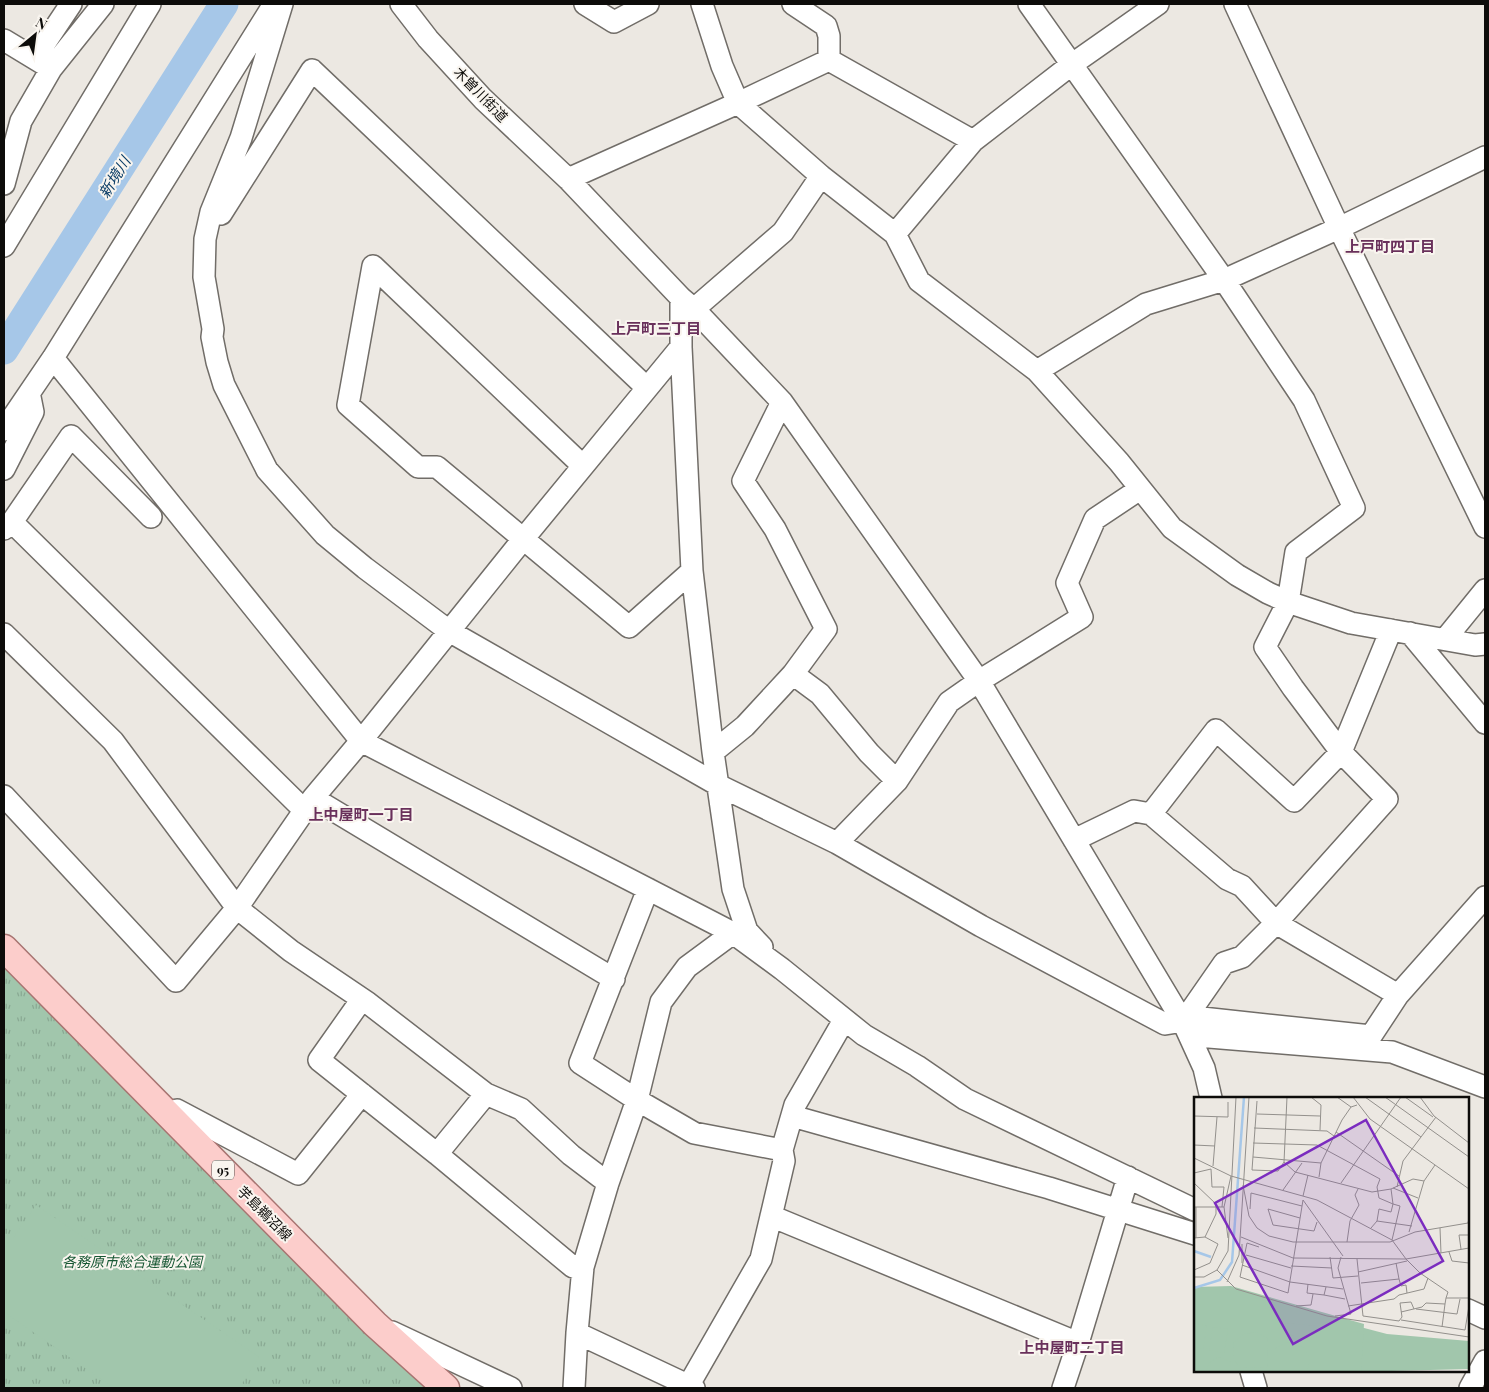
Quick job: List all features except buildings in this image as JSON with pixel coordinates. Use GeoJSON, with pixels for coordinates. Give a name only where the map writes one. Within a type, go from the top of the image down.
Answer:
{"type":"FeatureCollection","features":[{"type":"Feature","properties":{"kind":"main road","name":"芋島鵜沼線"},"geometry":{"type":"LineString","coordinates":[[4,948],[375,1324],[446,1388]]}},
{"type":"Feature","properties":{"kind":"street"},"geometry":{"type":"LineString","coordinates":[[4,184],[20,121],[43,63],[71,4]]}},
{"type":"Feature","properties":{"kind":"street"},"geometry":{"type":"LineString","coordinates":[[43,63],[103,4]]}},
{"type":"Feature","properties":{"kind":"street"},"geometry":{"type":"LineString","coordinates":[[4,246],[150,4]]}},
{"type":"Feature","properties":{"kind":"street"},"geometry":{"type":"LineString","coordinates":[[4,430],[53,358],[274,4]]}},
{"type":"Feature","properties":{"kind":"street"},"geometry":{"type":"LineString","coordinates":[[282,4],[241,138],[211,212],[205,239],[204,277],[217,362],[224,385],[267,470],[325,535],[365,568],[449,631],[718,785],[837,843],[981,926],[1165,1024],[1202,1018],[1371,1036],[1398,995],[1485,897]]}},
{"type":"Feature","properties":{"kind":"street","name":"木曽川街道"},"geometry":{"type":"LineString","coordinates":[[401,4],[428,39],[483,99],[568,179],[782,402],[979,681],[1183,1022],[1204,1068],[1211,1097]]}},
{"type":"Feature","properties":{"kind":"street"},"geometry":{"type":"LineString","coordinates":[[585,4],[614,22],[648,4]]}},
{"type":"Feature","properties":{"kind":"street"},"geometry":{"type":"LineString","coordinates":[[702,4],[722,66],[738,103],[821,176],[895,234],[918,281],[1037,371],[1119,462],[1172,528],[1237,575],[1288,602],[1351,623],[1446,638],[1475,645],[1485,644]]}},
{"type":"Feature","properties":{"kind":"street"},"geometry":{"type":"LineString","coordinates":[[793,4],[826,26],[830,36],[829,60]]}},
{"type":"Feature","properties":{"kind":"street"},"geometry":{"type":"LineString","coordinates":[[1029,4],[1224,280],[1304,400],[1354,508],[1296,552],[1288,602],[1265,647],[1341,752],[1387,800],[1276,923],[1242,957],[1224,963],[1183,1022]]}},
{"type":"Feature","properties":{"kind":"street"},"geometry":{"type":"LineString","coordinates":[[895,234],[973,141],[1071,64],[1158,4]]}},
{"type":"Feature","properties":{"kind":"street"},"geometry":{"type":"LineString","coordinates":[[1235,4],[1338,228],[1485,527]]}},
{"type":"Feature","properties":{"kind":"street"},"geometry":{"type":"LineString","coordinates":[[4,40],[43,63]]}},
{"type":"Feature","properties":{"kind":"street"},"geometry":{"type":"LineString","coordinates":[[568,179],[829,60]]}},
{"type":"Feature","properties":{"kind":"street"},"geometry":{"type":"LineString","coordinates":[[829,60],[973,141]]}},
{"type":"Feature","properties":{"kind":"street"},"geometry":{"type":"LineString","coordinates":[[205,239],[312,70],[647,388]]}},
{"type":"Feature","properties":{"kind":"street"},"geometry":{"type":"LineString","coordinates":[[1037,371],[1146,304],[1224,280],[1338,228],[1485,157]]}},
{"type":"Feature","properties":{"kind":"street"},"geometry":{"type":"LineString","coordinates":[[782,969],[747,932],[734,889],[713,752],[692,572],[681,348],[688,303],[783,232],[821,176]]}},
{"type":"Feature","properties":{"kind":"street"},"geometry":{"type":"LineString","coordinates":[[583,466],[373,266],[348,405],[418,467],[438,467],[629,627],[692,572]]}},
{"type":"Feature","properties":{"kind":"street"},"geometry":{"type":"LineString","coordinates":[[4,796],[176,981],[237,908],[308,804],[362,741],[524,538],[681,348]]}},
{"type":"Feature","properties":{"kind":"street"},"geometry":{"type":"LineString","coordinates":[[53,358],[362,741],[733,933],[782,969],[864,1036],[917,1066],[965,1098],[1194,1210]]}},
{"type":"Feature","properties":{"kind":"street"},"geometry":{"type":"LineString","coordinates":[[4,469],[33,412],[29,394]]}},
{"type":"Feature","properties":{"kind":"street"},"geometry":{"type":"LineString","coordinates":[[713,752],[745,726],[793,674],[826,629],[775,529],[744,481],[782,402]]}},
{"type":"Feature","properties":{"kind":"street"},"geometry":{"type":"LineString","coordinates":[[151,517],[71,436],[8,525],[308,804],[614,979]]}},
{"type":"Feature","properties":{"kind":"street"},"geometry":{"type":"LineString","coordinates":[[837,843],[897,781],[949,702],[1082,616],[1066,583],[1095,519],[1140,489]]}},
{"type":"Feature","properties":{"kind":"street"},"geometry":{"type":"LineString","coordinates":[[1446,638],[1485,590]]}},
{"type":"Feature","properties":{"kind":"street"},"geometry":{"type":"LineString","coordinates":[[1401,632],[1485,724]]}},
{"type":"Feature","properties":{"kind":"street"},"geometry":{"type":"LineString","coordinates":[[1151,814],[1216,730],[1294,801],[1341,752],[1401,632]]}},
{"type":"Feature","properties":{"kind":"street"},"geometry":{"type":"LineString","coordinates":[[4,634],[113,741],[237,908],[291,951],[362,999],[486,1094],[521,1109],[570,1154],[608,1183]]}},
{"type":"Feature","properties":{"kind":"street"},"geometry":{"type":"LineString","coordinates":[[793,674],[820,694],[869,753],[897,781]]}},
{"type":"Feature","properties":{"kind":"street"},"geometry":{"type":"LineString","coordinates":[[1074,840],[1134,811],[1151,814],[1228,879],[1242,886],[1276,923],[1398,995]]}},
{"type":"Feature","properties":{"kind":"street"},"geometry":{"type":"LineString","coordinates":[[648,889],[580,1064],[694,1133],[782,1150]]}},
{"type":"Feature","properties":{"kind":"street"},"geometry":{"type":"LineString","coordinates":[[574,1388],[583,1267],[608,1183],[637,1100],[661,1002],[687,967],[733,933]]}},
{"type":"Feature","properties":{"kind":"street"},"geometry":{"type":"LineString","coordinates":[[362,999],[319,1060],[438,1154],[573,1267],[583,1267]]}},
{"type":"Feature","properties":{"kind":"street"},"geometry":{"type":"LineString","coordinates":[[577,1332],[690,1387],[760,1259],[784,1161],[782,1150],[795,1105],[844,1020]]}},
{"type":"Feature","properties":{"kind":"street"},"geometry":{"type":"LineString","coordinates":[[1183,1022],[1209,1037],[1392,1052],[1485,1087]]}},
{"type":"Feature","properties":{"kind":"street"},"geometry":{"type":"LineString","coordinates":[[167,1113],[178,1110],[298,1174],[362,1094]]}},
{"type":"Feature","properties":{"kind":"street"},"geometry":{"type":"LineString","coordinates":[[438,1154],[486,1094]]}},
{"type":"Feature","properties":{"kind":"street"},"geometry":{"type":"LineString","coordinates":[[792,1116],[1049,1188],[1194,1234]]}},
{"type":"Feature","properties":{"kind":"street"},"geometry":{"type":"LineString","coordinates":[[1062,1388],[1078,1343],[1128,1177]]}},
{"type":"Feature","properties":{"kind":"street"},"geometry":{"type":"LineString","coordinates":[[771,1216],[1078,1343]]}},
{"type":"Feature","properties":{"kind":"street"},"geometry":{"type":"LineString","coordinates":[[1469,1310],[1485,1318]]}},
{"type":"Feature","properties":{"kind":"street"},"geometry":{"type":"LineString","coordinates":[[375,1324],[511,1388]]}},
{"type":"Feature","properties":{"kind":"street"},"geometry":{"type":"LineString","coordinates":[[1470,1388],[1485,1361]]}},
{"type":"Feature","properties":{"kind":"street"},"geometry":{"type":"LineString","coordinates":[[1251,1372],[1256,1388]]}},
{"type":"Feature","properties":{"kind":"green space","name":"各務原市総合運動公園"},"geometry":{"type":"Polygon","coordinates":[[[4,948],[446,1388],[4,1388],[4,948]]]}},
{"type":"Feature","properties":{"kind":"green space"},"geometry":{"type":"Polygon","coordinates":[[[36,1205],[259,1357],[239,1388],[114,1388],[4,1312],[4,1251],[36,1205]]]}},
{"type":"Feature","properties":{"kind":"waterway","name":"新境川"},"geometry":{"type":"LineString","coordinates":[[4,350],[224,4]]}},
{"type":"Feature","properties":{"kind":"district","name":"上戸町四丁目"},"geometry":{"type":"Point","coordinates":[1390,246]}},
{"type":"Feature","properties":{"kind":"district","name":"上戸町三丁目"},"geometry":{"type":"Point","coordinates":[656,328]}},
{"type":"Feature","properties":{"kind":"district","name":"上中屋町一丁目"},"geometry":{"type":"Point","coordinates":[361,814]}},
{"type":"Feature","properties":{"kind":"district","name":"上中屋町二丁目"},"geometry":{"type":"Point","coordinates":[1072,1347]}}]}
